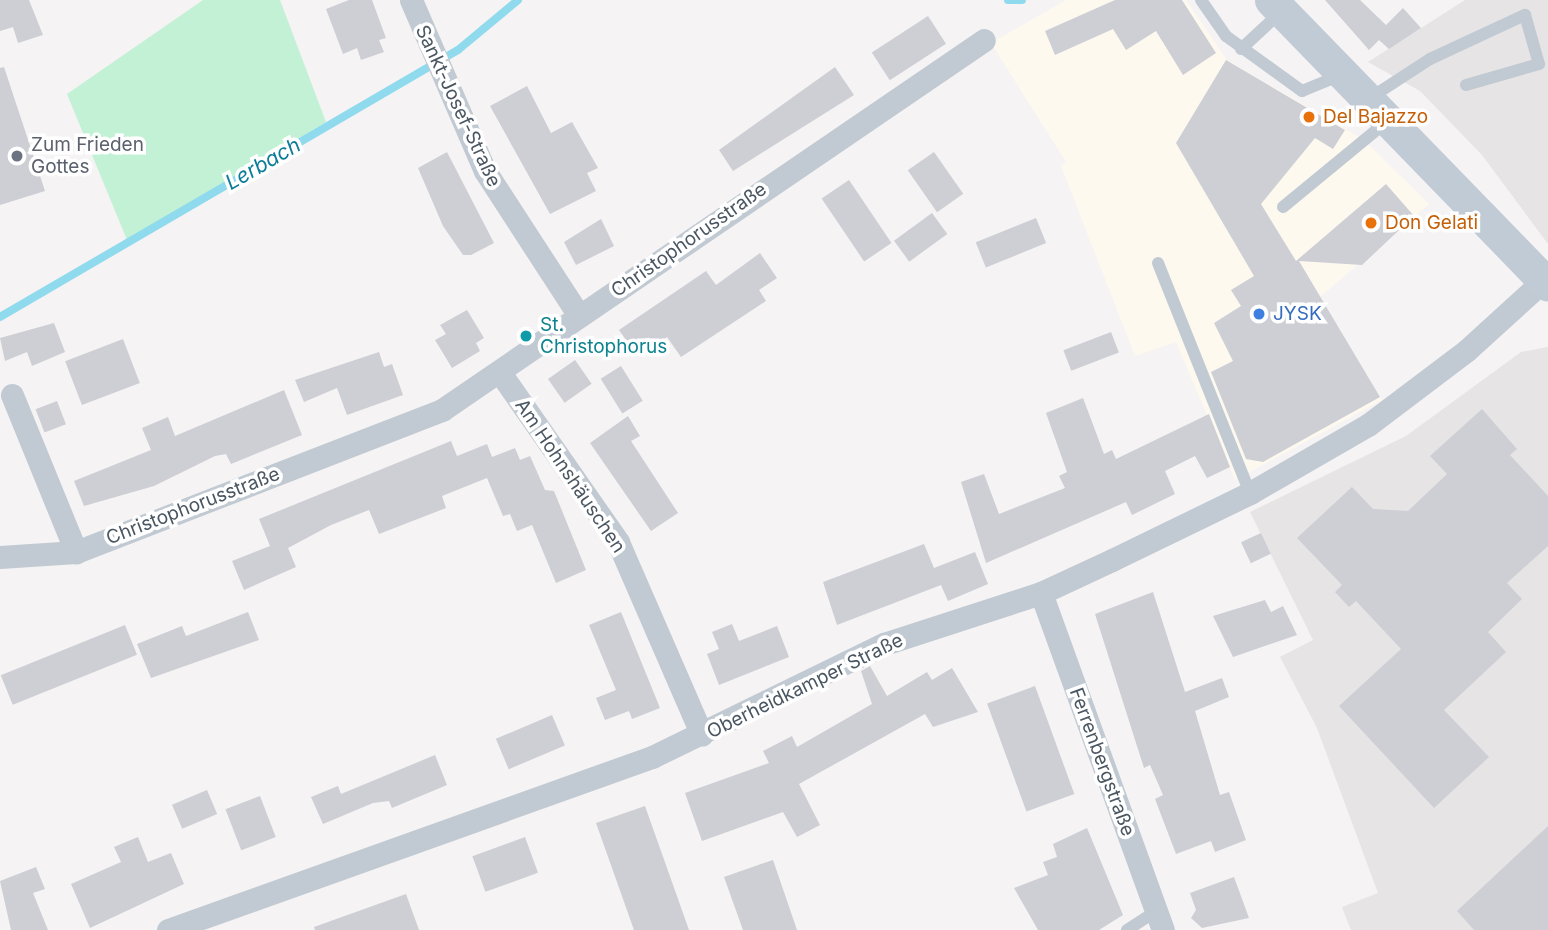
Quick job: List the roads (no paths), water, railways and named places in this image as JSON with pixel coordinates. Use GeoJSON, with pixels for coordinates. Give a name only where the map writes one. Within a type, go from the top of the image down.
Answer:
{"type":"FeatureCollection","features":[{"type":"Feature","properties":{"kind":"main road"},"geometry":{"type":"LineString","coordinates":[[1277,5],[1546,282]]}},
{"type":"Feature","properties":{"kind":"street","name":"Sankt-Josef-Straße"},"geometry":{"type":"LineString","coordinates":[[411,0],[440,77],[485,171],[579,316]]}},
{"type":"Feature","properties":{"kind":"street","name":"Christophorusstraße"},"geometry":{"type":"LineString","coordinates":[[0,557],[76,552],[442,410],[501,374],[579,316],[984,40]]}},
{"type":"Feature","properties":{"kind":"street","name":"Oberheidkamper Straße"},"geometry":{"type":"LineString","coordinates":[[168,930],[702,735],[884,645],[1041,593],[1250,493],[1402,402],[1546,282]]}},
{"type":"Feature","properties":{"kind":"street","name":"Am Hohnshäuschen"},"geometry":{"type":"LineString","coordinates":[[501,374],[618,542],[702,735]]}},
{"type":"Feature","properties":{"kind":"street"},"geometry":{"type":"LineString","coordinates":[[12,395],[76,552]]}},
{"type":"Feature","properties":{"kind":"street","name":"Ferrenbergstraße"},"geometry":{"type":"LineString","coordinates":[[1041,593],[1160,921]]}},
{"type":"Feature","properties":{"kind":"lane"},"geometry":{"type":"LineString","coordinates":[[1201,0],[1241,49],[1302,91],[1320,89],[1344,73]]}},
{"type":"Feature","properties":{"kind":"lane"},"geometry":{"type":"LineString","coordinates":[[1241,49],[1277,5]]}},
{"type":"Feature","properties":{"kind":"lane"},"geometry":{"type":"LineString","coordinates":[[1283,207],[1430,59],[1525,15],[1539,64],[1466,85]]}},
{"type":"Feature","properties":{"kind":"lane"},"geometry":{"type":"LineString","coordinates":[[1158,263],[1250,493]]}},
{"type":"Feature","properties":{"kind":"lane"},"geometry":{"type":"LineString","coordinates":[[1127,930],[1160,921]]}},
{"type":"Feature","properties":{"kind":"waterway","name":"Lerbach"},"geometry":{"type":"LineString","coordinates":[[0,317],[458,50],[518,0]]}},
{"type":"Feature","properties":{"kind":"waterway","name":"Lerbach"},"geometry":{"type":"LineString","coordinates":[[1008,0],[1022,0]]}},
{"type":"Feature","properties":{"kind":"place","name":"Del Bajazzo"},"geometry":{"type":"Point","coordinates":[1309,117]}},
{"type":"Feature","properties":{"kind":"place","name":"Zum Frieden Gottes"},"geometry":{"type":"Point","coordinates":[17,156]}},
{"type":"Feature","properties":{"kind":"place","name":"Don Gelati"},"geometry":{"type":"Point","coordinates":[1371,223]}},
{"type":"Feature","properties":{"kind":"place","name":"JYSK"},"geometry":{"type":"Point","coordinates":[1259,314]}},
{"type":"Feature","properties":{"kind":"place","name":"St. Christophorus"},"geometry":{"type":"Point","coordinates":[526,336]}}]}
